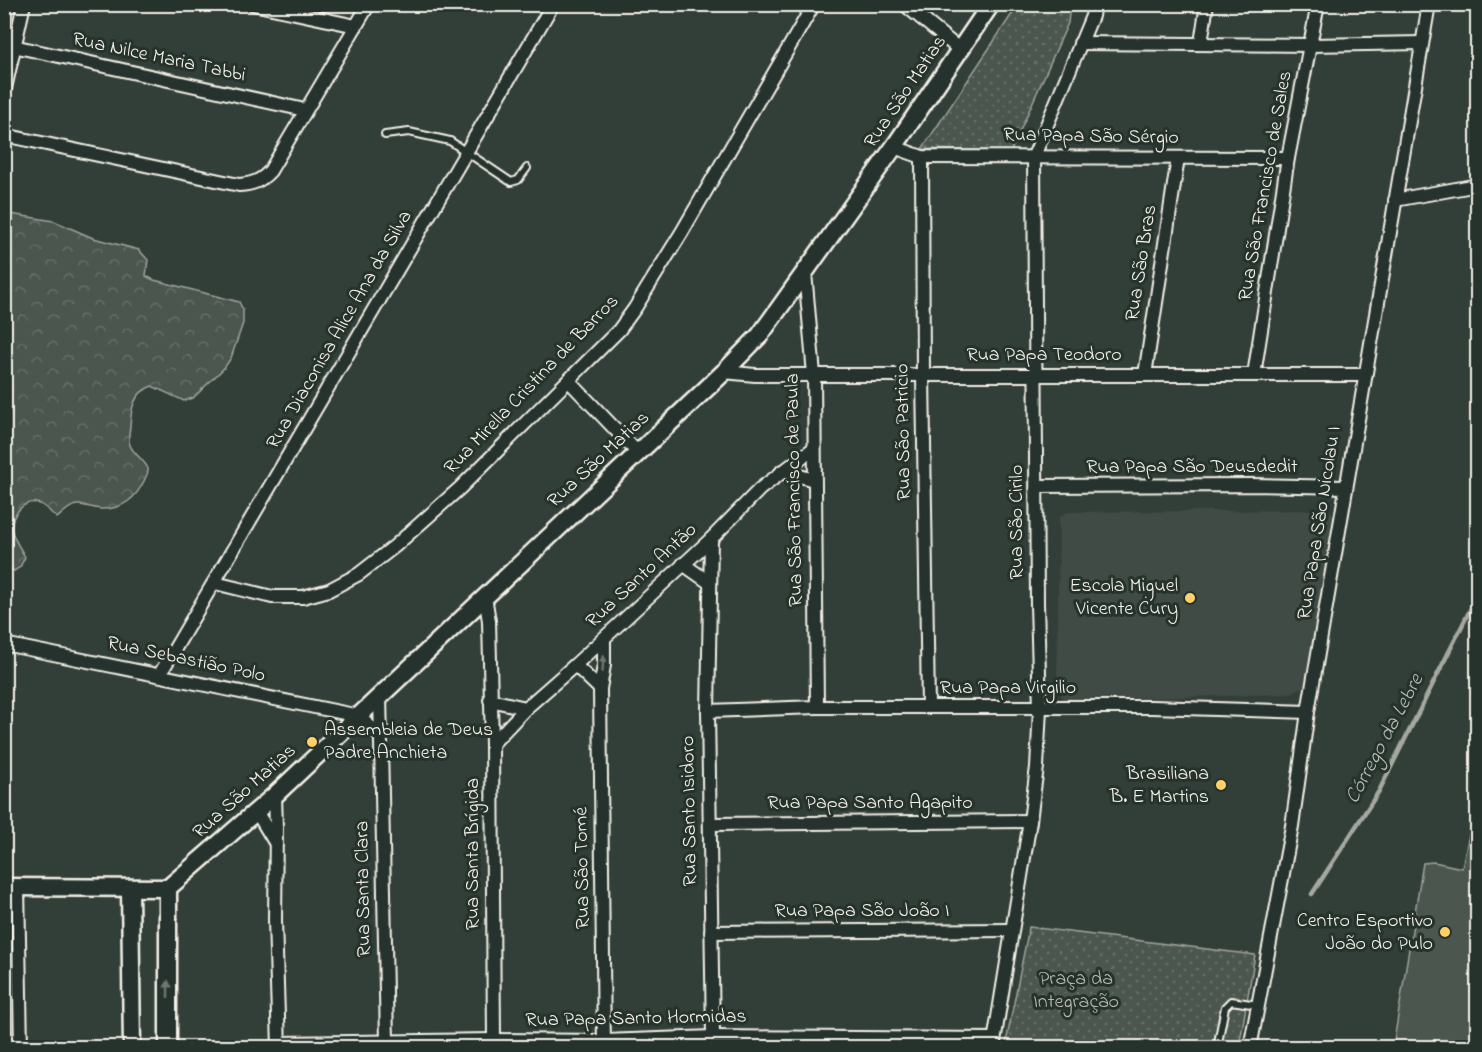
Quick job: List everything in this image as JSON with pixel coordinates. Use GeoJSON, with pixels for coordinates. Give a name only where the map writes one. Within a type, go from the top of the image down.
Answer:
{"type":"FeatureCollection","features":[{"type":"Feature","properties":{"kind":"street"},"geometry":{"type":"LineString","coordinates":[[4,93],[9,45],[24,4]]}},
{"type":"Feature","properties":{"kind":"street"},"geometry":{"type":"LineString","coordinates":[[253,4],[356,26]]}},
{"type":"Feature","properties":{"kind":"street"},"geometry":{"type":"LineString","coordinates":[[4,135],[239,185],[251,184],[262,180],[270,171],[369,4]]}},
{"type":"Feature","properties":{"kind":"street","name":"Rua Diaconisa Alice Ana da Silva"},"geometry":{"type":"LineString","coordinates":[[160,674],[553,4]]}},
{"type":"Feature","properties":{"kind":"street","name":"Rua Mirella Cristina de Barros"},"geometry":{"type":"LineString","coordinates":[[215,583],[272,597],[303,597],[329,590],[359,574],[395,546],[460,488],[619,330],[688,222],[814,4]]}},
{"type":"Feature","properties":{"kind":"street"},"geometry":{"type":"LineString","coordinates":[[904,4],[960,50]]}},
{"type":"Feature","properties":{"kind":"street","name":"Rua São Matias"},"geometry":{"type":"LineString","coordinates":[[168,888],[275,795],[724,372],[760,335],[894,147],[991,4]]}},
{"type":"Feature","properties":{"kind":"street","name":"Rua São Cirilo"},"geometry":{"type":"LineString","coordinates":[[993,1043],[1030,821],[1037,767],[1040,708],[1037,604],[1034,156],[1095,4]]}},
{"type":"Feature","properties":{"kind":"street"},"geometry":{"type":"LineString","coordinates":[[1201,43],[1207,4]]}},
{"type":"Feature","properties":{"kind":"street","name":"Rua São Francisco de Sales"},"geometry":{"type":"LineString","coordinates":[[1254,375],[1288,158],[1318,4]]}},
{"type":"Feature","properties":{"kind":"street","name":"Rua Papa São Nicolau I"},"geometry":{"type":"LineString","coordinates":[[1250,1047],[1292,826],[1308,712],[1364,375],[1429,4]]}},
{"type":"Feature","properties":{"kind":"street"},"geometry":{"type":"LineString","coordinates":[[1080,43],[1311,45],[1422,43]]}},
{"type":"Feature","properties":{"kind":"street","name":"Rua Nilce Maria Tabbi"},"geometry":{"type":"LineString","coordinates":[[9,45],[305,110]]}},
{"type":"Feature","properties":{"kind":"street","name":"Rua Papa São Sérgio"},"geometry":{"type":"LineString","coordinates":[[894,147],[922,157],[1288,158]]}},
{"type":"Feature","properties":{"kind":"street","name":"Rua São Patricio"},"geometry":{"type":"LineString","coordinates":[[922,157],[928,707]]}},
{"type":"Feature","properties":{"kind":"street","name":"Rua São Bras"},"geometry":{"type":"LineString","coordinates":[[1145,375],[1178,158]]}},
{"type":"Feature","properties":{"kind":"street"},"geometry":{"type":"LineString","coordinates":[[1395,200],[1478,184]]}},
{"type":"Feature","properties":{"kind":"street","name":"Rua São Francisco de Paula"},"geometry":{"type":"LineString","coordinates":[[805,272],[814,375],[817,707]]}},
{"type":"Feature","properties":{"kind":"street","name":"Rua Papa Teodoro"},"geometry":{"type":"LineString","coordinates":[[724,372],[755,375],[1364,375]]}},
{"type":"Feature","properties":{"kind":"street"},"geometry":{"type":"LineString","coordinates":[[568,381],[638,453]]}},
{"type":"Feature","properties":{"kind":"street","name":"Rua Santo Antão"},"geometry":{"type":"LineString","coordinates":[[492,744],[526,708],[711,539],[760,489],[814,448]]}},
{"type":"Feature","properties":{"kind":"street"},"geometry":{"type":"LineString","coordinates":[[782,471],[814,480]]}},
{"type":"Feature","properties":{"kind":"street","name":"Rua Papa São Deusdedit"},"geometry":{"type":"LineString","coordinates":[[1037,486],[1346,487]]}},
{"type":"Feature","properties":{"kind":"street","name":"Rua Santo Isidoro"},"geometry":{"type":"LineString","coordinates":[[711,539],[708,711],[713,1037]]}},
{"type":"Feature","properties":{"kind":"street"},"geometry":{"type":"LineString","coordinates":[[683,564],[710,583]]}},
{"type":"Feature","properties":{"kind":"street","name":"Rua Santa Brígida"},"geometry":{"type":"LineString","coordinates":[[485,596],[489,621],[492,744],[494,1040]]}},
{"type":"Feature","properties":{"kind":"street","name":"Rua São Tomé"},"geometry":{"type":"LineString","coordinates":[[604,639],[604,665],[600,688],[604,1044]]}},
{"type":"Feature","properties":{"kind":"street","name":"Rua Sebastião Polo"},"geometry":{"type":"LineString","coordinates":[[4,644],[359,716]]}},
{"type":"Feature","properties":{"kind":"street"},"geometry":{"type":"LineString","coordinates":[[575,665],[600,688]]}},
{"type":"Feature","properties":{"kind":"street","name":"Rua Santa Clara"},"geometry":{"type":"LineString","coordinates":[[380,694],[387,1042]]}},
{"type":"Feature","properties":{"kind":"street"},"geometry":{"type":"LineString","coordinates":[[490,700],[526,708]]}},
{"type":"Feature","properties":{"kind":"street","name":"Rua Papa Virgilio"},"geometry":{"type":"LineString","coordinates":[[708,711],[817,707],[1152,707],[1308,712]]}},
{"type":"Feature","properties":{"kind":"street"},"geometry":{"type":"LineString","coordinates":[[359,716],[380,736]]}},
{"type":"Feature","properties":{"kind":"street"},"geometry":{"type":"LineString","coordinates":[[275,795],[275,920],[279,1045]]}},
{"type":"Feature","properties":{"kind":"street"},"geometry":{"type":"LineString","coordinates":[[256,811],[276,844]]}},
{"type":"Feature","properties":{"kind":"street","name":"Rua Papa Santo Agapito"},"geometry":{"type":"LineString","coordinates":[[710,824],[1030,821]]}},
{"type":"Feature","properties":{"kind":"street"},"geometry":{"type":"LineString","coordinates":[[4,1041],[21,1044],[11,887],[168,888],[168,1047]]}},
{"type":"Feature","properties":{"kind":"street"},"geometry":{"type":"LineString","coordinates":[[130,888],[132,1047]]}},
{"type":"Feature","properties":{"kind":"street","name":"Rua Papa São João I"},"geometry":{"type":"LineString","coordinates":[[711,932],[1012,930]]}},
{"type":"Feature","properties":{"kind":"street","name":"Rua Papa Santo Hormidas"},"geometry":{"type":"LineString","coordinates":[[279,1045],[494,1040],[604,1044],[713,1037],[993,1043]]}},
{"type":"Feature","properties":{"kind":"lane"},"geometry":{"type":"LineString","coordinates":[[385,135],[409,132],[450,141],[511,182],[518,180],[527,168]]}},
{"type":"Feature","properties":{"kind":"lane"},"geometry":{"type":"LineString","coordinates":[[1217,1047],[1228,1002],[1258,1005]]}},
{"type":"Feature","properties":{"kind":"shaded area","name":"Escola Miguel Vicente Cury"},"geometry":{"type":"Polygon","coordinates":[[[1330,510],[1334,516],[1310,679],[1302,688],[1288,694],[1063,699],[1057,685],[1059,517],[1067,512],[1330,510]]]}},
{"type":"Feature","properties":{"kind":"green space"},"geometry":{"type":"Polygon","coordinates":[[[1018,5],[1070,5],[1068,23],[1011,151],[922,149],[1018,5]]]}},
{"type":"Feature","properties":{"kind":"green space"},"geometry":{"type":"Polygon","coordinates":[[[4,213],[54,221],[93,238],[139,250],[148,260],[146,276],[239,302],[243,310],[243,323],[231,358],[224,368],[193,398],[184,401],[152,386],[141,393],[134,402],[129,441],[148,470],[142,485],[134,496],[129,501],[111,508],[100,509],[76,505],[57,518],[42,505],[30,503],[25,505],[16,513],[12,525],[14,538],[25,557],[20,567],[14,571],[4,565],[4,213]]]}},
{"type":"Feature","properties":{"kind":"green space","name":"Centro Esportivo João do Pulo"},"geometry":{"type":"Polygon","coordinates":[[[1477,797],[1477,1047],[1393,1047],[1423,863],[1434,862],[1462,868],[1477,797]]]}},
{"type":"Feature","properties":{"kind":"green space","name":"Praça da Integração"},"geometry":{"type":"Polygon","coordinates":[[[1029,927],[1255,955],[1239,1047],[1005,1048],[1029,927]]]}},
{"type":"Feature","properties":{"kind":"waterway","name":"Córrego da Lebre"},"geometry":{"type":"LineString","coordinates":[[1312,894],[1379,791],[1478,594]]}},
{"type":"Feature","properties":{"kind":"place","name":"Escola Miguel Vicente Cury"},"geometry":{"type":"Point","coordinates":[1190,598]}},
{"type":"Feature","properties":{"kind":"place","name":"Assembleia de Deus Padre Anchieta"},"geometry":{"type":"Point","coordinates":[312,742]}},
{"type":"Feature","properties":{"kind":"place","name":"Brasiliana B. E Martins"},"geometry":{"type":"Point","coordinates":[1221,785]}},
{"type":"Feature","properties":{"kind":"place","name":"Centro Esportivo João do Pulo"},"geometry":{"type":"Point","coordinates":[1445,932]}}]}
